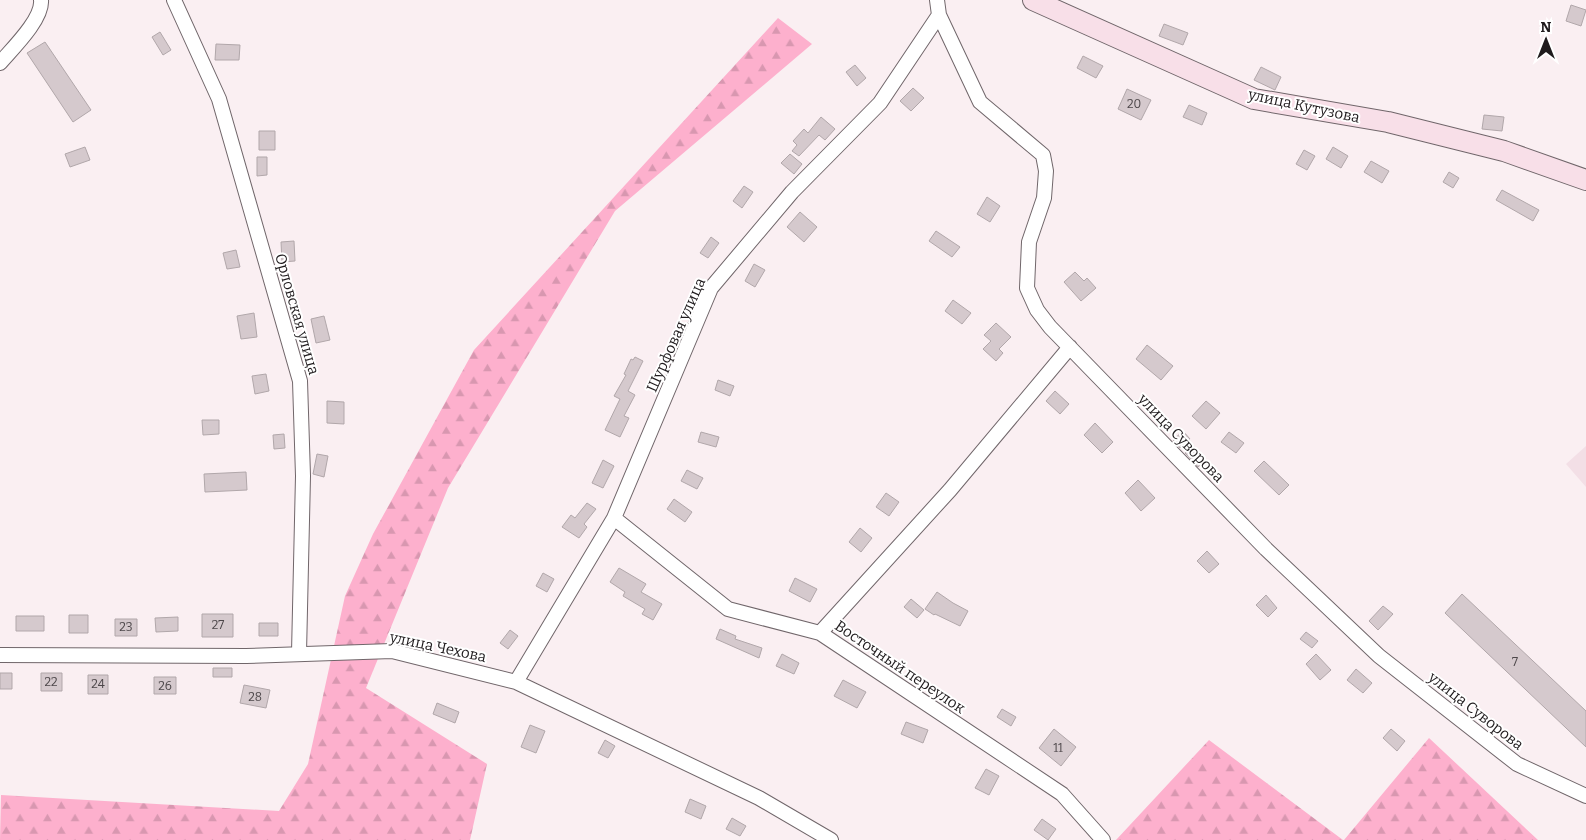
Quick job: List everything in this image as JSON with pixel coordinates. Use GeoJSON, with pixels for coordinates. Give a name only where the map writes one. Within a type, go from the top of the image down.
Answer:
{"type":"FeatureCollection","features":[{"type":"Feature","properties":{"kind":"street"},"geometry":{"type":"LineString","coordinates":[[0,63],[34,21],[42,5],[41,0]]}},
{"type":"Feature","properties":{"kind":"street","name":"Орловская улица"},"geometry":{"type":"LineString","coordinates":[[174,0],[219,99],[300,381],[303,476],[299,653]]}},
{"type":"Feature","properties":{"kind":"street","name":"улица Суворова"},"geometry":{"type":"LineString","coordinates":[[937,0],[939,15],[980,102],[1042,155],[1046,171],[1044,198],[1029,242],[1027,288],[1037,310],[1050,327],[1266,549],[1379,656],[1517,764],[1586,796]]}},
{"type":"Feature","properties":{"kind":"street","name":"улица Кутузова"},"geometry":{"type":"LineString","coordinates":[[1033,0],[1254,99],[1388,122],[1504,151],[1586,180]]}},
{"type":"Feature","properties":{"kind":"street","name":"Шурфовая улица"},"geometry":{"type":"LineString","coordinates":[[516,682],[614,518],[711,288],[792,192],[880,103],[939,15]]}},
{"type":"Feature","properties":{"kind":"street"},"geometry":{"type":"LineString","coordinates":[[820,633],[950,490],[1070,347]]}},
{"type":"Feature","properties":{"kind":"street","name":"Восточный переулок"},"geometry":{"type":"LineString","coordinates":[[614,518],[728,609],[820,633],[1062,794],[1102,840]]}},
{"type":"Feature","properties":{"kind":"street","name":"улица Чехова"},"geometry":{"type":"LineString","coordinates":[[0,655],[246,656],[392,651],[516,682],[758,798],[831,840]]}},
{"type":"Feature","properties":{"kind":"shaded area"},"geometry":{"type":"Polygon","coordinates":[[[1586,446],[1586,487],[1566,464],[1586,446]]]}},
{"type":"Feature","properties":{"kind":"green space"},"geometry":{"type":"Polygon","coordinates":[[[778,18],[812,44],[615,211],[448,488],[366,688],[487,764],[470,840],[0,840],[1,795],[279,811],[308,764],[345,596],[373,534],[474,350],[778,18]]]}},
{"type":"Feature","properties":{"kind":"green space"},"geometry":{"type":"Polygon","coordinates":[[[1429,738],[1538,840],[1344,840],[1429,738]]]}},
{"type":"Feature","properties":{"kind":"green space"},"geometry":{"type":"Polygon","coordinates":[[[1209,740],[1343,840],[1116,840],[1209,740]]]}},
{"type":"Feature","properties":{"kind":"building"},"geometry":{"type":"Polygon","coordinates":[[[1571,5],[1586,10],[1581,26],[1566,21],[1571,5]]]}},
{"type":"Feature","properties":{"kind":"building"},"geometry":{"type":"Polygon","coordinates":[[[1164,24],[1188,33],[1183,45],[1159,36],[1164,24]]]}},
{"type":"Feature","properties":{"kind":"building"},"geometry":{"type":"Polygon","coordinates":[[[160,32],[171,50],[163,55],[152,37],[160,32]]]}},
{"type":"Feature","properties":{"kind":"building"},"geometry":{"type":"Polygon","coordinates":[[[45,42],[91,110],[73,122],[27,53],[45,42]]]}},
{"type":"Feature","properties":{"kind":"building"},"geometry":{"type":"Polygon","coordinates":[[[216,44],[240,45],[239,60],[215,60],[216,44]]]}},
{"type":"Feature","properties":{"kind":"building"},"geometry":{"type":"Polygon","coordinates":[[[1083,56],[1103,66],[1096,78],[1077,68],[1083,56]]]}},
{"type":"Feature","properties":{"kind":"building"},"geometry":{"type":"Polygon","coordinates":[[[855,65],[866,78],[857,86],[846,72],[855,65]]]}},
{"type":"Feature","properties":{"kind":"building"},"geometry":{"type":"Polygon","coordinates":[[[1261,67],[1281,77],[1275,90],[1254,80],[1261,67]]]}},
{"type":"Feature","properties":{"kind":"building"},"geometry":{"type":"Polygon","coordinates":[[[913,88],[924,98],[911,111],[900,101],[913,88]]]}},
{"type":"Feature","properties":{"kind":"building"},"geometry":{"type":"Polygon","coordinates":[[[1127,89],[1151,100],[1141,120],[1118,109],[1127,89]]]}},
{"type":"Feature","properties":{"kind":"building"},"geometry":{"type":"Polygon","coordinates":[[[1189,105],[1207,113],[1202,125],[1183,117],[1189,105]]]}},
{"type":"Feature","properties":{"kind":"building"},"geometry":{"type":"Polygon","coordinates":[[[1484,115],[1504,117],[1502,131],[1482,129],[1484,115]]]}},
{"type":"Feature","properties":{"kind":"building"},"geometry":{"type":"Polygon","coordinates":[[[821,117],[835,129],[825,140],[819,135],[799,156],[792,151],[797,145],[793,141],[804,129],[808,133],[821,117]]]}},
{"type":"Feature","properties":{"kind":"building"},"geometry":{"type":"Polygon","coordinates":[[[259,131],[275,131],[275,150],[259,150],[259,131]]]}},
{"type":"Feature","properties":{"kind":"building"},"geometry":{"type":"Polygon","coordinates":[[[85,147],[90,160],[70,167],[65,154],[85,147]]]}},
{"type":"Feature","properties":{"kind":"building"},"geometry":{"type":"Polygon","coordinates":[[[1333,147],[1348,156],[1341,168],[1326,159],[1333,147]]]}},
{"type":"Feature","properties":{"kind":"building"},"geometry":{"type":"Polygon","coordinates":[[[1304,150],[1315,156],[1307,170],[1296,164],[1304,150]]]}},
{"type":"Feature","properties":{"kind":"building"},"geometry":{"type":"Polygon","coordinates":[[[790,154],[802,164],[794,174],[781,163],[790,154]]]}},
{"type":"Feature","properties":{"kind":"building"},"geometry":{"type":"Polygon","coordinates":[[[257,157],[267,157],[267,175],[257,176],[257,157]]]}},
{"type":"Feature","properties":{"kind":"building"},"geometry":{"type":"Polygon","coordinates":[[[1371,161],[1389,171],[1382,183],[1364,172],[1371,161]]]}},
{"type":"Feature","properties":{"kind":"building"},"geometry":{"type":"Polygon","coordinates":[[[1449,172],[1459,178],[1453,188],[1443,182],[1449,172]]]}},
{"type":"Feature","properties":{"kind":"building"},"geometry":{"type":"Polygon","coordinates":[[[744,186],[753,192],[742,208],[733,201],[744,186]]]}},
{"type":"Feature","properties":{"kind":"building"},"geometry":{"type":"Polygon","coordinates":[[[1502,190],[1539,210],[1533,221],[1496,200],[1502,190]]]}},
{"type":"Feature","properties":{"kind":"building"},"geometry":{"type":"Polygon","coordinates":[[[987,197],[1000,206],[990,222],[977,214],[987,197]]]}},
{"type":"Feature","properties":{"kind":"building"},"geometry":{"type":"Polygon","coordinates":[[[800,212],[817,227],[804,242],[787,227],[800,212]]]}},
{"type":"Feature","properties":{"kind":"building"},"geometry":{"type":"Polygon","coordinates":[[[936,231],[960,247],[952,257],[929,241],[936,231]]]}},
{"type":"Feature","properties":{"kind":"building"},"geometry":{"type":"Polygon","coordinates":[[[711,237],[719,243],[708,258],[700,253],[711,237]]]}},
{"type":"Feature","properties":{"kind":"building"},"geometry":{"type":"Polygon","coordinates":[[[294,241],[295,261],[282,262],[281,242],[294,241]]]}},
{"type":"Feature","properties":{"kind":"building"},"geometry":{"type":"Polygon","coordinates":[[[236,250],[240,267],[227,269],[223,253],[236,250]]]}},
{"type":"Feature","properties":{"kind":"building"},"geometry":{"type":"Polygon","coordinates":[[[754,264],[765,270],[755,287],[745,281],[754,264]]]}},
{"type":"Feature","properties":{"kind":"building"},"geometry":{"type":"Polygon","coordinates":[[[1075,272],[1084,281],[1087,278],[1096,288],[1081,301],[1064,282],[1075,272]]]}},
{"type":"Feature","properties":{"kind":"building"},"geometry":{"type":"Polygon","coordinates":[[[953,300],[971,313],[962,324],[945,311],[953,300]]]}},
{"type":"Feature","properties":{"kind":"building"},"geometry":{"type":"Polygon","coordinates":[[[254,313],[257,337],[241,339],[237,316],[254,313]]]}},
{"type":"Feature","properties":{"kind":"building"},"geometry":{"type":"Polygon","coordinates":[[[324,316],[330,340],[316,343],[311,319],[324,316]]]}},
{"type":"Feature","properties":{"kind":"building"},"geometry":{"type":"Polygon","coordinates":[[[996,323],[1011,337],[999,349],[1003,353],[996,361],[983,349],[991,341],[984,335],[996,323]]]}},
{"type":"Feature","properties":{"kind":"building"},"geometry":{"type":"Polygon","coordinates":[[[1147,345],[1173,366],[1161,380],[1136,359],[1147,345]]]}},
{"type":"Feature","properties":{"kind":"building"},"geometry":{"type":"Polygon","coordinates":[[[635,357],[643,361],[628,391],[635,395],[624,416],[629,418],[620,437],[605,430],[620,399],[614,396],[626,375],[624,374],[631,359],[633,360],[635,357]]]}},
{"type":"Feature","properties":{"kind":"building"},"geometry":{"type":"Polygon","coordinates":[[[266,374],[269,391],[255,394],[252,376],[266,374]]]}},
{"type":"Feature","properties":{"kind":"building"},"geometry":{"type":"Polygon","coordinates":[[[718,380],[734,386],[730,396],[715,390],[718,380]]]}},
{"type":"Feature","properties":{"kind":"building"},"geometry":{"type":"Polygon","coordinates":[[[1055,391],[1069,404],[1060,414],[1046,401],[1055,391]]]}},
{"type":"Feature","properties":{"kind":"building"},"geometry":{"type":"Polygon","coordinates":[[[327,401],[344,402],[344,424],[327,423],[327,401]]]}},
{"type":"Feature","properties":{"kind":"building"},"geometry":{"type":"Polygon","coordinates":[[[1206,401],[1220,413],[1206,429],[1192,416],[1206,401]]]}},
{"type":"Feature","properties":{"kind":"building"},"geometry":{"type":"Polygon","coordinates":[[[202,420],[219,420],[219,434],[203,435],[202,420]]]}},
{"type":"Feature","properties":{"kind":"building"},"geometry":{"type":"Polygon","coordinates":[[[1095,423],[1113,442],[1102,453],[1084,435],[1095,423]]]}},
{"type":"Feature","properties":{"kind":"building"},"geometry":{"type":"Polygon","coordinates":[[[1183,431],[1190,439],[1180,448],[1173,440],[1183,431]]]}},
{"type":"Feature","properties":{"kind":"building"},"geometry":{"type":"Polygon","coordinates":[[[701,432],[719,437],[716,447],[698,442],[701,432]]]}},
{"type":"Feature","properties":{"kind":"building"},"geometry":{"type":"Polygon","coordinates":[[[1229,432],[1244,443],[1236,453],[1221,442],[1229,432]]]}},
{"type":"Feature","properties":{"kind":"building"},"geometry":{"type":"Polygon","coordinates":[[[284,434],[285,448],[274,449],[273,435],[284,434]]]}},
{"type":"Feature","properties":{"kind":"building"},"geometry":{"type":"Polygon","coordinates":[[[1192,447],[1205,461],[1198,467],[1185,453],[1192,447]]]}},
{"type":"Feature","properties":{"kind":"building"},"geometry":{"type":"Polygon","coordinates":[[[317,454],[328,456],[324,477],[313,474],[317,454]]]}},
{"type":"Feature","properties":{"kind":"building"},"geometry":{"type":"Polygon","coordinates":[[[603,460],[614,466],[603,488],[592,483],[603,460]]]}},
{"type":"Feature","properties":{"kind":"building"},"geometry":{"type":"Polygon","coordinates":[[[1264,461],[1289,485],[1279,495],[1254,471],[1264,461]]]}},
{"type":"Feature","properties":{"kind":"building"},"geometry":{"type":"Polygon","coordinates":[[[687,470],[703,478],[697,489],[681,481],[687,470]]]}},
{"type":"Feature","properties":{"kind":"building"},"geometry":{"type":"Polygon","coordinates":[[[246,472],[247,490],[205,492],[204,474],[246,472]]]}},
{"type":"Feature","properties":{"kind":"building"},"geometry":{"type":"Polygon","coordinates":[[[1138,480],[1155,498],[1141,511],[1125,493],[1138,480]]]}},
{"type":"Feature","properties":{"kind":"building"},"geometry":{"type":"Polygon","coordinates":[[[886,493],[899,502],[889,516],[876,507],[886,493]]]}},
{"type":"Feature","properties":{"kind":"building"},"geometry":{"type":"Polygon","coordinates":[[[674,499],[692,512],[685,522],[667,509],[674,499]]]}},
{"type":"Feature","properties":{"kind":"building"},"geometry":{"type":"Polygon","coordinates":[[[587,503],[596,509],[584,524],[587,527],[579,538],[562,527],[571,515],[575,518],[587,503]]]}},
{"type":"Feature","properties":{"kind":"building"},"geometry":{"type":"Polygon","coordinates":[[[860,528],[872,538],[861,552],[849,542],[860,528]]]}},
{"type":"Feature","properties":{"kind":"building"},"geometry":{"type":"Polygon","coordinates":[[[1207,551],[1219,564],[1209,573],[1197,561],[1207,551]]]}},
{"type":"Feature","properties":{"kind":"building"},"geometry":{"type":"Polygon","coordinates":[[[619,568],[646,584],[641,592],[662,604],[653,620],[642,614],[645,609],[623,596],[625,592],[610,582],[619,568]]]}},
{"type":"Feature","properties":{"kind":"building"},"geometry":{"type":"Polygon","coordinates":[[[543,573],[554,579],[547,592],[536,586],[543,573]]]}},
{"type":"Feature","properties":{"kind":"building"},"geometry":{"type":"Polygon","coordinates":[[[795,578],[817,589],[810,602],[789,591],[795,578]]]}},
{"type":"Feature","properties":{"kind":"building"},"geometry":{"type":"Polygon","coordinates":[[[937,592],[968,611],[960,626],[925,609],[937,592]]]}},
{"type":"Feature","properties":{"kind":"building"},"geometry":{"type":"Polygon","coordinates":[[[1462,594],[1586,711],[1586,747],[1445,613],[1462,594]]]}},
{"type":"Feature","properties":{"kind":"building"},"geometry":{"type":"Polygon","coordinates":[[[1266,595],[1277,608],[1268,617],[1256,605],[1266,595]]]}},
{"type":"Feature","properties":{"kind":"building"},"geometry":{"type":"Polygon","coordinates":[[[911,599],[924,610],[917,618],[904,607],[911,599]]]}},
{"type":"Feature","properties":{"kind":"building"},"geometry":{"type":"Polygon","coordinates":[[[1383,606],[1393,614],[1378,630],[1369,621],[1383,606]]]}},
{"type":"Feature","properties":{"kind":"building"},"geometry":{"type":"Polygon","coordinates":[[[202,614],[233,614],[233,637],[202,637],[202,614]]]}},
{"type":"Feature","properties":{"kind":"building"},"geometry":{"type":"Polygon","coordinates":[[[69,615],[88,615],[88,633],[69,633],[69,615]]]}},
{"type":"Feature","properties":{"kind":"building"},"geometry":{"type":"Polygon","coordinates":[[[16,616],[44,616],[44,631],[16,631],[16,616]]]}},
{"type":"Feature","properties":{"kind":"building"},"geometry":{"type":"Polygon","coordinates":[[[178,617],[178,631],[156,632],[155,618],[178,617]]]}},
{"type":"Feature","properties":{"kind":"building"},"geometry":{"type":"Polygon","coordinates":[[[115,619],[137,619],[137,636],[115,636],[115,619]]]}},
{"type":"Feature","properties":{"kind":"building"},"geometry":{"type":"Polygon","coordinates":[[[259,623],[278,623],[278,636],[259,636],[259,623]]]}},
{"type":"Feature","properties":{"kind":"building"},"geometry":{"type":"Polygon","coordinates":[[[720,629],[736,636],[735,639],[762,648],[759,658],[716,639],[720,629]]]}},
{"type":"Feature","properties":{"kind":"building"},"geometry":{"type":"Polygon","coordinates":[[[510,630],[518,636],[508,649],[500,643],[510,630]]]}},
{"type":"Feature","properties":{"kind":"building"},"geometry":{"type":"Polygon","coordinates":[[[1306,632],[1318,641],[1312,648],[1300,639],[1306,632]]]}},
{"type":"Feature","properties":{"kind":"building"},"geometry":{"type":"Polygon","coordinates":[[[782,654],[799,663],[794,674],[776,666],[782,654]]]}},
{"type":"Feature","properties":{"kind":"building"},"geometry":{"type":"Polygon","coordinates":[[[1316,654],[1331,670],[1320,680],[1306,664],[1316,654]]]}},
{"type":"Feature","properties":{"kind":"building"},"geometry":{"type":"Polygon","coordinates":[[[213,668],[232,668],[232,677],[213,677],[213,668]]]}},
{"type":"Feature","properties":{"kind":"building"},"geometry":{"type":"Polygon","coordinates":[[[1356,669],[1372,683],[1363,693],[1347,680],[1356,669]]]}},
{"type":"Feature","properties":{"kind":"building"},"geometry":{"type":"Polygon","coordinates":[[[0,673],[12,673],[12,689],[0,689],[0,673]]]}},
{"type":"Feature","properties":{"kind":"building"},"geometry":{"type":"Polygon","coordinates":[[[41,673],[62,673],[62,691],[41,691],[41,673]]]}},
{"type":"Feature","properties":{"kind":"building"},"geometry":{"type":"Polygon","coordinates":[[[88,675],[108,675],[108,694],[88,694],[88,675]]]}},
{"type":"Feature","properties":{"kind":"building"},"geometry":{"type":"Polygon","coordinates":[[[154,677],[176,677],[176,694],[154,694],[154,677]]]}},
{"type":"Feature","properties":{"kind":"building"},"geometry":{"type":"Polygon","coordinates":[[[843,680],[866,692],[857,708],[834,696],[843,680]]]}},
{"type":"Feature","properties":{"kind":"building"},"geometry":{"type":"Polygon","coordinates":[[[244,685],[270,690],[266,708],[240,703],[244,685]]]}},
{"type":"Feature","properties":{"kind":"building"},"geometry":{"type":"Polygon","coordinates":[[[437,703],[459,712],[455,723],[433,714],[437,703]]]}},
{"type":"Feature","properties":{"kind":"building"},"geometry":{"type":"Polygon","coordinates":[[[1002,709],[1016,717],[1011,726],[997,717],[1002,709]]]}},
{"type":"Feature","properties":{"kind":"building"},"geometry":{"type":"Polygon","coordinates":[[[906,722],[928,730],[923,743],[901,734],[906,722]]]}},
{"type":"Feature","properties":{"kind":"building"},"geometry":{"type":"Polygon","coordinates":[[[530,725],[545,731],[536,753],[521,747],[530,725]]]}},
{"type":"Feature","properties":{"kind":"building"},"geometry":{"type":"Polygon","coordinates":[[[1054,729],[1076,747],[1061,766],[1039,748],[1054,729]]]}},
{"type":"Feature","properties":{"kind":"building"},"geometry":{"type":"Polygon","coordinates":[[[1391,729],[1405,741],[1397,751],[1383,738],[1391,729]]]}},
{"type":"Feature","properties":{"kind":"building"},"geometry":{"type":"Polygon","coordinates":[[[605,740],[615,746],[608,758],[598,753],[605,740]]]}},
{"type":"Feature","properties":{"kind":"building"},"geometry":{"type":"Polygon","coordinates":[[[986,769],[999,776],[989,795],[975,788],[986,769]]]}},
{"type":"Feature","properties":{"kind":"building"},"geometry":{"type":"Polygon","coordinates":[[[690,799],[706,806],[701,819],[685,812],[690,799]]]}},
{"type":"Feature","properties":{"kind":"building"},"geometry":{"type":"Polygon","coordinates":[[[732,818],[746,826],[740,836],[726,829],[732,818]]]}},
{"type":"Feature","properties":{"kind":"building"},"geometry":{"type":"Polygon","coordinates":[[[1042,819],[1056,829],[1048,840],[1034,830],[1042,819]]]}}]}
